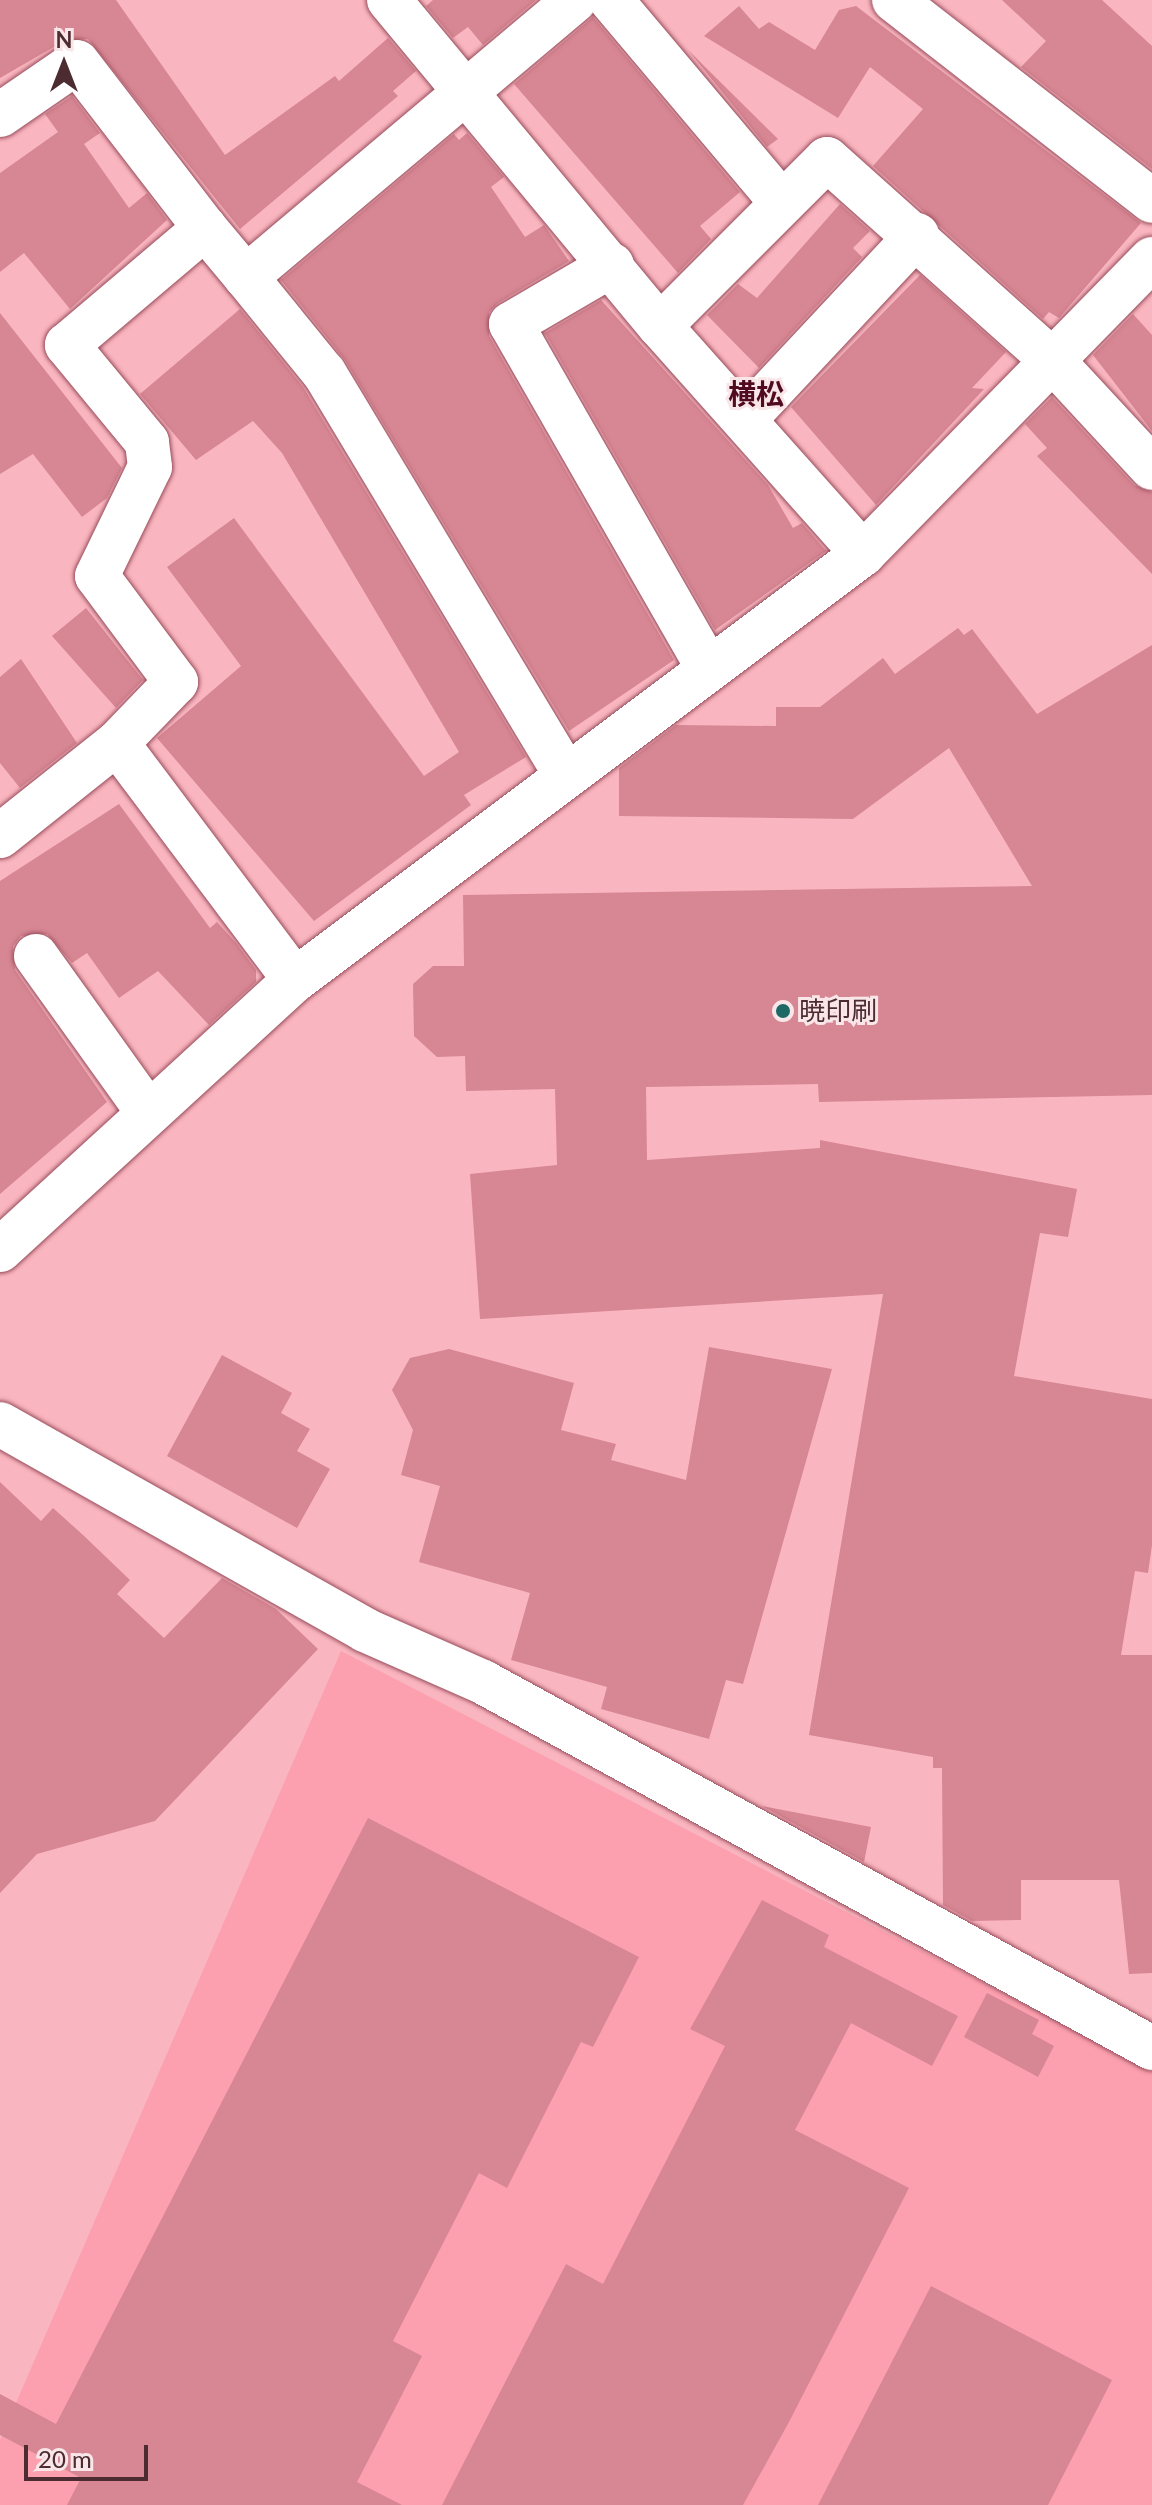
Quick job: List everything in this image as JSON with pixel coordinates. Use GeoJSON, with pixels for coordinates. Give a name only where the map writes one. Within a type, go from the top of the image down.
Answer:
{"type":"FeatureCollection","features":[{"type":"Feature","properties":{"kind":"street"},"geometry":{"type":"LineString","coordinates":[[389,0],[469,88],[660,326],[863,554]]}},
{"type":"Feature","properties":{"kind":"street"},"geometry":{"type":"LineString","coordinates":[[246,277],[575,0]]}},
{"type":"Feature","properties":{"kind":"street"},"geometry":{"type":"LineString","coordinates":[[611,0],[782,203]]}},
{"type":"Feature","properties":{"kind":"street"},"geometry":{"type":"LineString","coordinates":[[894,0],[1152,201]]}},
{"type":"Feature","properties":{"kind":"street"},"geometry":{"type":"LineString","coordinates":[[0,115],[77,62],[205,228],[324,373],[564,772]]}},
{"type":"Feature","properties":{"kind":"street"},"geometry":{"type":"LineString","coordinates":[[660,326],[827,159],[917,235],[1052,360],[1152,468]]}},
{"type":"Feature","properties":{"kind":"street"},"geometry":{"type":"LineString","coordinates":[[1,834],[117,743],[176,682],[97,576],[150,467],[147,442],[67,345],[205,228]]}},
{"type":"Feature","properties":{"kind":"street"},"geometry":{"type":"LineString","coordinates":[[745,419],[917,235]]}},
{"type":"Feature","properties":{"kind":"street"},"geometry":{"type":"LineString","coordinates":[[0,1250],[147,1111],[295,980],[564,772],[863,554],[1152,259]]}},
{"type":"Feature","properties":{"kind":"street"},"geometry":{"type":"LineString","coordinates":[[612,265],[511,324],[708,668]]}},
{"type":"Feature","properties":{"kind":"street"},"geometry":{"type":"LineString","coordinates":[[117,743],[295,980]]}},
{"type":"Feature","properties":{"kind":"street"},"geometry":{"type":"LineString","coordinates":[[36,956],[147,1111]]}},
{"type":"Feature","properties":{"kind":"street"},"geometry":{"type":"LineString","coordinates":[[0,1424],[365,1630],[483,1682],[1152,2048]]}},
{"type":"Feature","properties":{"kind":"shaded area"},"geometry":{"type":"Polygon","coordinates":[[[341,1651],[1152,2070],[1152,2505],[0,2505],[0,2440],[341,1651]]]}},
{"type":"Feature","properties":{"kind":"building"},"geometry":{"type":"Polygon","coordinates":[[[0,0],[116,0],[225,155],[335,76],[339,81],[388,38],[416,71],[393,91],[398,96],[240,229],[88,39],[64,41],[0,78],[0,0]]]}},
{"type":"Feature","properties":{"kind":"building"},"geometry":{"type":"Polygon","coordinates":[[[433,0],[536,0],[483,45],[468,27],[453,38],[426,6],[433,0]]]}},
{"type":"Feature","properties":{"kind":"building"},"geometry":{"type":"Polygon","coordinates":[[[1002,0],[1102,0],[1152,46],[1152,169],[1021,67],[1046,41],[1002,0]]]}},
{"type":"Feature","properties":{"kind":"building"},"geometry":{"type":"Polygon","coordinates":[[[739,6],[759,29],[769,22],[815,50],[839,10],[856,6],[1141,223],[1059,318],[1049,312],[1043,319],[873,166],[923,109],[870,67],[838,118],[704,36],[739,6]]]}},
{"type":"Feature","properties":{"kind":"building"},"geometry":{"type":"Polygon","coordinates":[[[593,17],[740,192],[700,226],[711,239],[678,273],[514,84],[593,17]]]}},
{"type":"Feature","properties":{"kind":"building"},"geometry":{"type":"Polygon","coordinates":[[[688,50],[778,139],[767,147],[688,50]]]}},
{"type":"Feature","properties":{"kind":"building"},"geometry":{"type":"Polygon","coordinates":[[[72,96],[100,133],[84,144],[129,208],[147,193],[167,220],[70,309],[24,253],[0,272],[0,173],[58,132],[45,114],[72,96]]]}},
{"type":"Feature","properties":{"kind":"building"},"geometry":{"type":"Polygon","coordinates":[[[467,133],[504,177],[491,187],[525,237],[544,225],[569,261],[498,303],[489,312],[489,336],[674,660],[569,731],[345,360],[281,280],[454,134],[459,140],[467,133]]]}},
{"type":"Feature","properties":{"kind":"building"},"geometry":{"type":"Polygon","coordinates":[[[840,204],[870,231],[853,248],[862,257],[759,368],[707,315],[738,284],[757,298],[840,204]]]}},
{"type":"Feature","properties":{"kind":"building"},"geometry":{"type":"Polygon","coordinates":[[[920,275],[1006,352],[972,388],[984,389],[876,505],[791,407],[920,275]]]}},
{"type":"Feature","properties":{"kind":"building"},"geometry":{"type":"Polygon","coordinates":[[[601,300],[768,485],[793,528],[802,523],[826,551],[715,630],[545,333],[601,300]]]}},
{"type":"Feature","properties":{"kind":"building"},"geometry":{"type":"Polygon","coordinates":[[[240,309],[303,387],[526,757],[464,795],[471,805],[314,921],[157,738],[241,666],[167,567],[234,518],[424,776],[459,752],[282,453],[253,421],[196,460],[140,394],[240,309]]]}},
{"type":"Feature","properties":{"kind":"building"},"geometry":{"type":"Polygon","coordinates":[[[0,313],[122,468],[107,498],[82,517],[33,454],[0,474],[0,313]]]}},
{"type":"Feature","properties":{"kind":"building"},"geometry":{"type":"Polygon","coordinates":[[[1133,314],[1152,335],[1152,431],[1093,355],[1133,314]]]}},
{"type":"Feature","properties":{"kind":"building"},"geometry":{"type":"Polygon","coordinates":[[[1052,397],[1134,485],[1152,492],[1152,574],[1037,456],[1047,448],[1025,424],[1052,397]]]}},
{"type":"Feature","properties":{"kind":"building"},"geometry":{"type":"Polygon","coordinates":[[[86,608],[143,680],[116,708],[52,636],[86,608]]]}},
{"type":"Feature","properties":{"kind":"building"},"geometry":{"type":"Polygon","coordinates":[[[958,628],[964,635],[972,629],[1037,714],[1152,645],[1152,1095],[819,1102],[818,1084],[646,1087],[647,1160],[820,1148],[820,1140],[1077,1189],[1068,1237],[1040,1233],[1014,1376],[1152,1399],[1152,1545],[1148,1573],[1135,1571],[1121,1655],[1152,1655],[1152,1973],[1129,1974],[1119,1880],[1021,1880],[1021,1920],[972,1921],[943,1905],[942,1768],[933,1768],[933,1757],[809,1735],[883,1294],[480,1319],[470,1174],[557,1165],[555,1089],[466,1091],[465,1056],[437,1057],[414,1036],[413,984],[433,966],[464,966],[463,895],[1032,886],[949,748],[853,819],[619,816],[619,768],[676,725],[776,726],[776,707],[820,707],[883,658],[895,674],[958,628]]]}},
{"type":"Feature","properties":{"kind":"building"},"geometry":{"type":"Polygon","coordinates":[[[21,659],[77,743],[20,788],[0,763],[0,677],[21,659]]]}},
{"type":"Feature","properties":{"kind":"building"},"geometry":{"type":"Polygon","coordinates":[[[119,804],[210,928],[217,922],[236,943],[256,970],[256,982],[209,1025],[158,971],[119,998],[87,953],[72,963],[47,934],[21,936],[13,946],[15,970],[107,1102],[0,1194],[0,881],[119,804]]]}},
{"type":"Feature","properties":{"kind":"building"},"geometry":{"type":"Polygon","coordinates":[[[709,1347],[832,1369],[743,1684],[726,1680],[709,1739],[601,1709],[607,1687],[511,1660],[530,1593],[419,1562],[440,1486],[401,1475],[413,1430],[392,1390],[410,1358],[449,1349],[574,1383],[561,1430],[616,1444],[611,1460],[686,1480],[709,1347]]]}},
{"type":"Feature","properties":{"kind":"building"},"geometry":{"type":"Polygon","coordinates":[[[222,1355],[292,1393],[281,1413],[310,1429],[297,1451],[330,1469],[297,1528],[167,1456],[222,1355]]]}},
{"type":"Feature","properties":{"kind":"building"},"geometry":{"type":"Polygon","coordinates":[[[0,1482],[41,1521],[53,1508],[83,1535],[130,1580],[117,1594],[164,1638],[222,1578],[276,1609],[318,1649],[155,1821],[37,1854],[0,1893],[0,1482]]]}},
{"type":"Feature","properties":{"kind":"building"},"geometry":{"type":"Polygon","coordinates":[[[762,1806],[871,1827],[864,1862],[762,1806]]]}},
{"type":"Feature","properties":{"kind":"building"},"geometry":{"type":"Polygon","coordinates":[[[368,1818],[639,1957],[593,2047],[581,2042],[507,2188],[479,2173],[393,2341],[422,2356],[357,2482],[402,2505],[67,2505],[81,2478],[0,2435],[0,2394],[56,2424],[368,1818]]]}},
{"type":"Feature","properties":{"kind":"building"},"geometry":{"type":"Polygon","coordinates":[[[762,1900],[829,1935],[824,1947],[958,2016],[932,2066],[851,2023],[795,2130],[909,2188],[789,2422],[743,2505],[442,2505],[566,2264],[603,2284],[725,2046],[690,2029],[762,1900]]]}},
{"type":"Feature","properties":{"kind":"building"},"geometry":{"type":"Polygon","coordinates":[[[987,1993],[1039,2020],[1032,2034],[1054,2046],[1038,2077],[964,2037],[987,1993]]]}},
{"type":"Feature","properties":{"kind":"building"},"geometry":{"type":"Polygon","coordinates":[[[931,2286],[1112,2380],[1048,2505],[818,2505],[931,2286]]]}},
{"type":"Feature","properties":{"kind":"place","name":"暁印刷"},"geometry":{"type":"Point","coordinates":[783,1011]}},
{"type":"Feature","properties":{"kind":"district","name":"横松"},"geometry":{"type":"Point","coordinates":[756,393]}}]}
